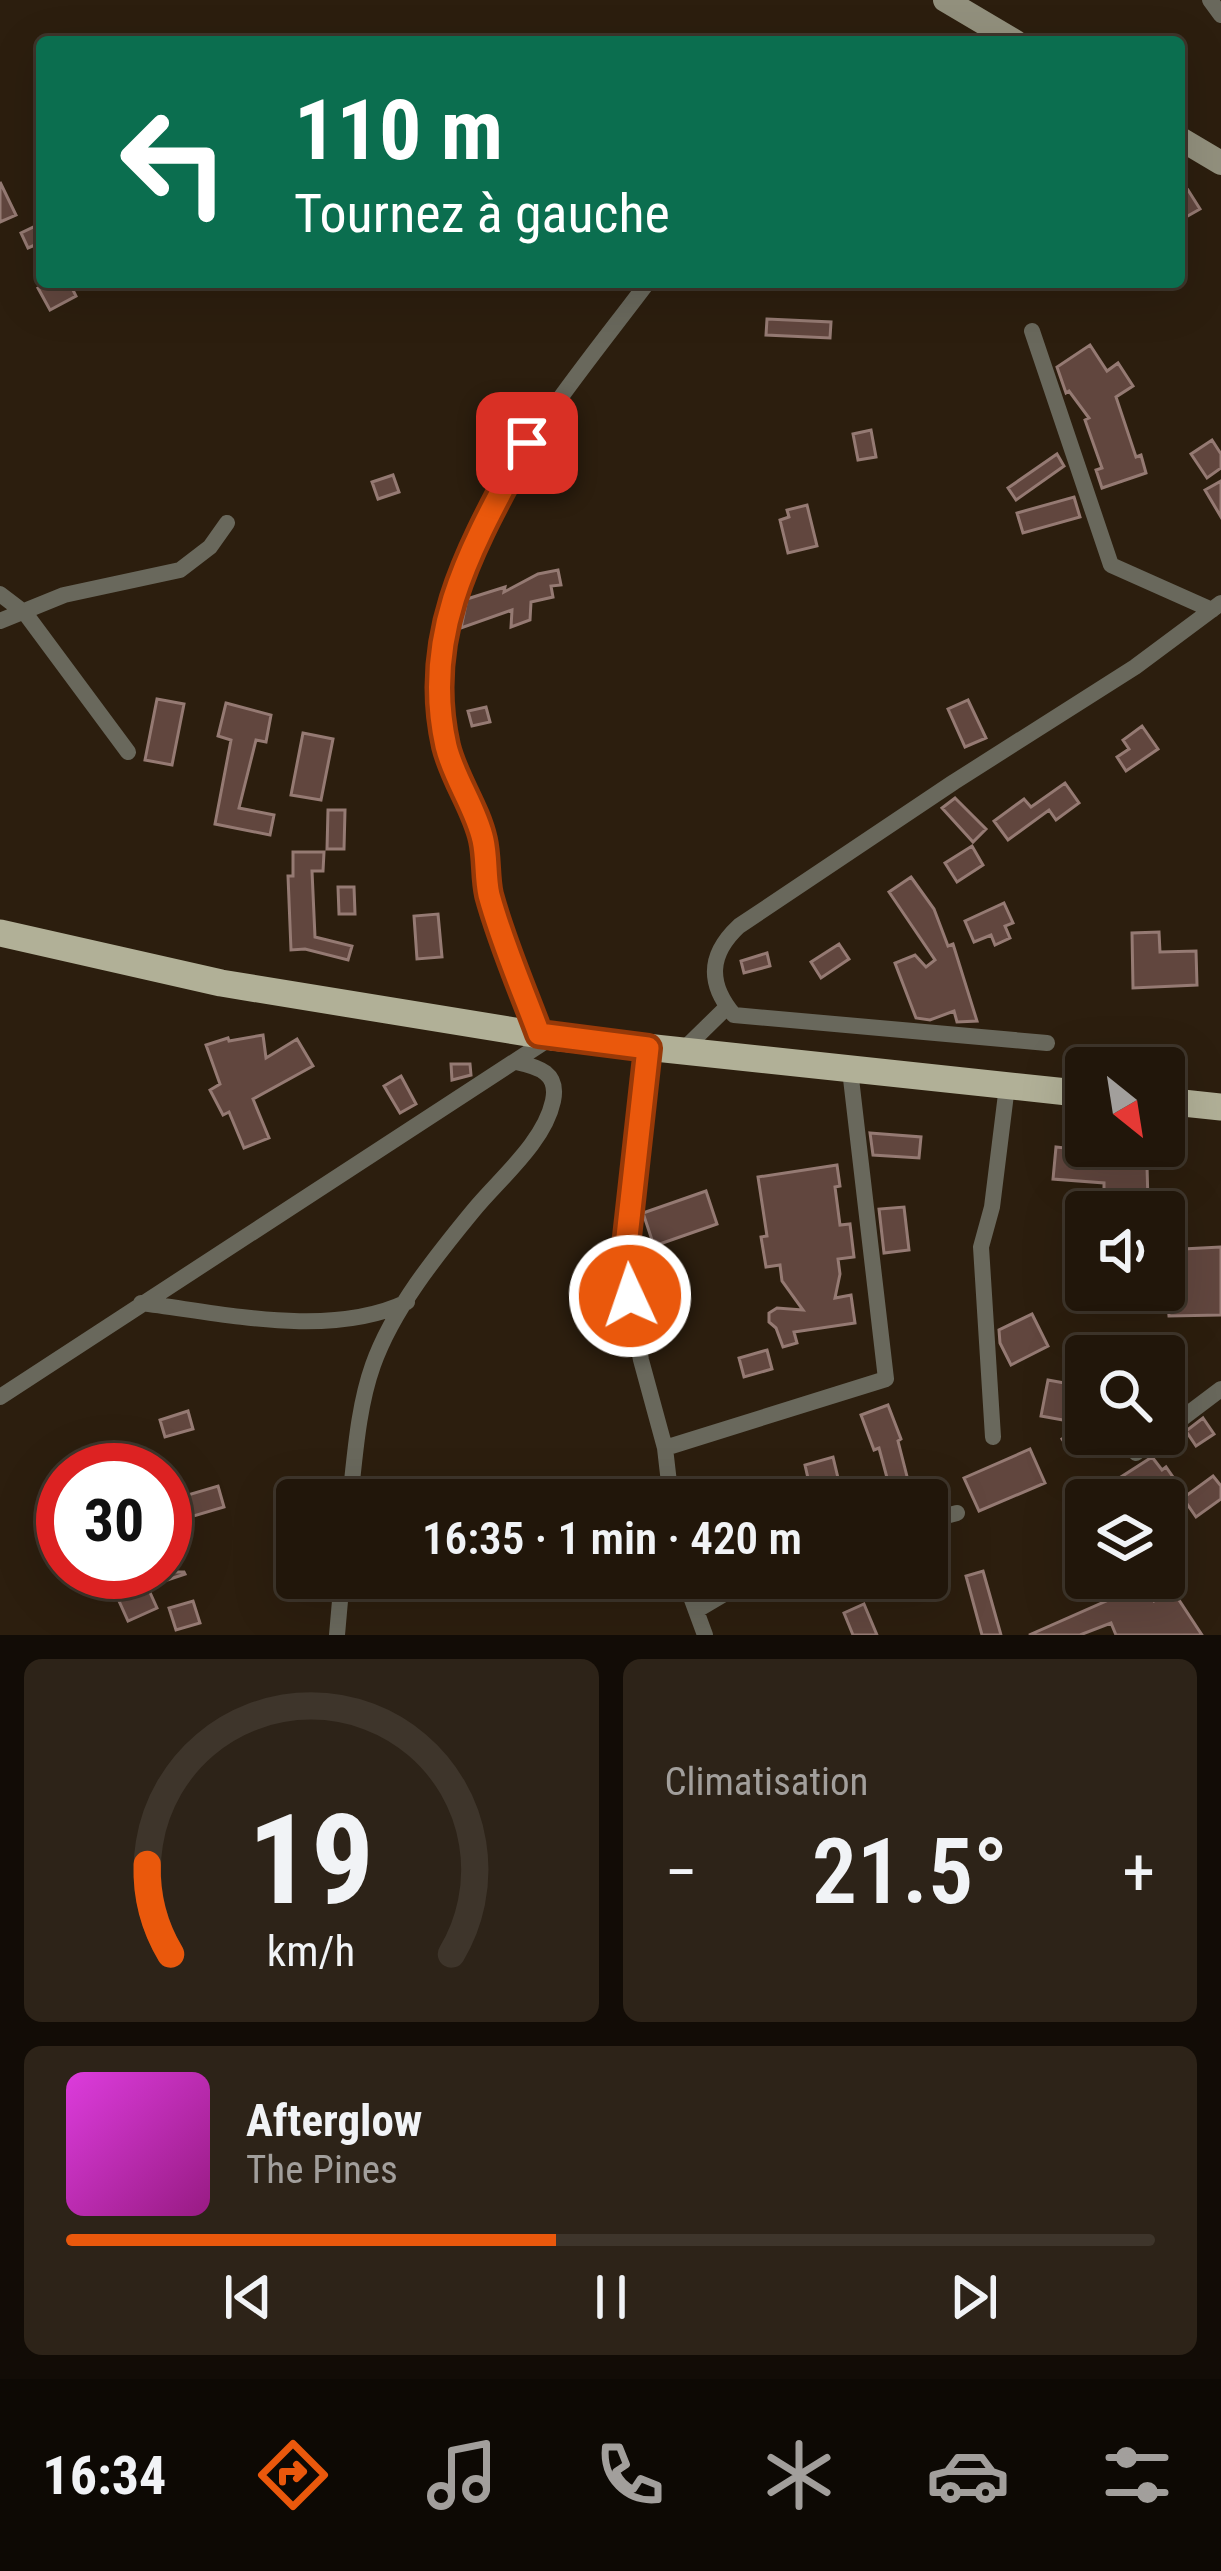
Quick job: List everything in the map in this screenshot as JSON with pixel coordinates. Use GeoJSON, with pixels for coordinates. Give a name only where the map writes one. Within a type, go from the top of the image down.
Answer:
{"type":"FeatureCollection","features":[{"type":"Feature","properties":{"kind":"main road"},"geometry":{"type":"LineString","coordinates":[[945,0],[1006,36]]}},
{"type":"Feature","properties":{"kind":"main road"},"geometry":{"type":"LineString","coordinates":[[1185,143],[1221,164]]}},
{"type":"Feature","properties":{"kind":"main road"},"geometry":{"type":"LineString","coordinates":[[0,933],[221,983],[546,1035],[1065,1092]]}},
{"type":"Feature","properties":{"kind":"main road"},"geometry":{"type":"LineString","coordinates":[[1185,1103],[1221,1107]]}},
{"type":"Feature","properties":{"kind":"street"},"geometry":{"type":"LineString","coordinates":[[1210,0],[1221,15]]}},
{"type":"Feature","properties":{"kind":"street"},"geometry":{"type":"LineString","coordinates":[[0,1397],[516,1062],[546,1035],[494,910],[484,842],[448,753],[441,684],[445,622],[464,562],[527,443],[643,288]]}},
{"type":"Feature","properties":{"kind":"street"},"geometry":{"type":"LineString","coordinates":[[1032,332],[1111,565],[1216,606]]}},
{"type":"Feature","properties":{"kind":"street"},"geometry":{"type":"LineString","coordinates":[[0,621],[80,590],[180,571],[210,547],[227,523]]}},
{"type":"Feature","properties":{"kind":"street"},"geometry":{"type":"LineString","coordinates":[[0,594],[25,613],[128,752]]}},
{"type":"Feature","properties":{"kind":"street"},"geometry":{"type":"LineString","coordinates":[[1047,1042],[734,1015],[714,980],[714,962],[724,940],[739,926],[1135,667],[1216,606]]}},
{"type":"Feature","properties":{"kind":"street"},"geometry":{"type":"LineString","coordinates":[[682,1051],[727,1007]]}},
{"type":"Feature","properties":{"kind":"street"},"geometry":{"type":"LineString","coordinates":[[648,1048],[624,1264],[669,1479]]}},
{"type":"Feature","properties":{"kind":"street"},"geometry":{"type":"LineString","coordinates":[[354,1479],[374,1363],[408,1301],[552,1108],[555,1093],[544,1068],[516,1062]]}},
{"type":"Feature","properties":{"kind":"street"},"geometry":{"type":"LineString","coordinates":[[665,1448],[886,1379],[850,1070]]}},
{"type":"Feature","properties":{"kind":"street"},"geometry":{"type":"LineString","coordinates":[[993,1437],[981,1246],[992,1207],[1007,1086]]}},
{"type":"Feature","properties":{"kind":"street"},"geometry":{"type":"LineString","coordinates":[[141,1303],[251,1319],[342,1319],[377,1314],[408,1301]]}},
{"type":"Feature","properties":{"kind":"street"},"geometry":{"type":"LineString","coordinates":[[1185,1416],[1221,1389]]}},
{"type":"Feature","properties":{"kind":"street"},"geometry":{"type":"LineString","coordinates":[[948,1515],[957,1513]]}},
{"type":"Feature","properties":{"kind":"street"},"geometry":{"type":"LineString","coordinates":[[338,1635],[341,1599]]}},
{"type":"Feature","properties":{"kind":"street"},"geometry":{"type":"LineString","coordinates":[[693,1599],[705,1635]]}},
{"type":"Feature","properties":{"kind":"street"},"geometry":{"type":"LineString","coordinates":[[697,1610],[716,1599]]}},
{"type":"Feature","properties":{"kind":"building"},"geometry":{"type":"Polygon","coordinates":[[[0,182],[16,215],[0,222],[0,182]]]}},
{"type":"Feature","properties":{"kind":"building"},"geometry":{"type":"Polygon","coordinates":[[[1185,192],[1200,209],[1185,218],[1185,192]]]}},
{"type":"Feature","properties":{"kind":"building"},"geometry":{"type":"Polygon","coordinates":[[[36,226],[36,245],[28,248],[21,233],[36,226]]]}},
{"type":"Feature","properties":{"kind":"building"},"geometry":{"type":"Polygon","coordinates":[[[38,288],[72,288],[76,296],[50,310],[38,288]]]}},
{"type":"Feature","properties":{"kind":"building"},"geometry":{"type":"Polygon","coordinates":[[[767,319],[831,322],[830,338],[766,335],[767,319]]]}},
{"type":"Feature","properties":{"kind":"building"},"geometry":{"type":"Polygon","coordinates":[[[1090,345],[1107,371],[1118,363],[1133,386],[1116,397],[1146,473],[1102,488],[1096,470],[1102,468],[1085,420],[1089,418],[1066,393],[1057,367],[1090,345]]]}},
{"type":"Feature","properties":{"kind":"building"},"geometry":{"type":"Polygon","coordinates":[[[871,430],[876,457],[858,460],[853,434],[871,430]]]}},
{"type":"Feature","properties":{"kind":"building"},"geometry":{"type":"Polygon","coordinates":[[[1212,440],[1221,454],[1221,468],[1207,478],[1191,454],[1212,440]]]}},
{"type":"Feature","properties":{"kind":"building"},"geometry":{"type":"Polygon","coordinates":[[[1057,454],[1064,466],[1016,500],[1008,488],[1057,454]]]}},
{"type":"Feature","properties":{"kind":"building"},"geometry":{"type":"Polygon","coordinates":[[[393,475],[399,492],[378,499],[372,482],[393,475]]]}},
{"type":"Feature","properties":{"kind":"building"},"geometry":{"type":"Polygon","coordinates":[[[1221,481],[1221,517],[1205,490],[1221,481]]]}},
{"type":"Feature","properties":{"kind":"building"},"geometry":{"type":"Polygon","coordinates":[[[1074,497],[1080,517],[1023,533],[1017,513],[1074,497]]]}},
{"type":"Feature","properties":{"kind":"building"},"geometry":{"type":"Polygon","coordinates":[[[807,505],[817,546],[788,553],[780,520],[789,517],[787,510],[807,505]]]}},
{"type":"Feature","properties":{"kind":"building"},"geometry":{"type":"Polygon","coordinates":[[[558,570],[561,585],[551,586],[553,597],[531,602],[530,620],[511,627],[512,610],[461,628],[467,599],[505,587],[504,592],[538,574],[558,570]]]}},
{"type":"Feature","properties":{"kind":"building"},"geometry":{"type":"Polygon","coordinates":[[[157,699],[184,704],[172,765],[145,760],[157,699]]]}},
{"type":"Feature","properties":{"kind":"building"},"geometry":{"type":"Polygon","coordinates":[[[968,700],[986,738],[965,747],[948,709],[968,700]]]}},
{"type":"Feature","properties":{"kind":"building"},"geometry":{"type":"Polygon","coordinates":[[[226,703],[271,715],[266,742],[256,740],[239,808],[274,815],[270,835],[215,824],[231,740],[218,736],[226,703]]]}},
{"type":"Feature","properties":{"kind":"building"},"geometry":{"type":"Polygon","coordinates":[[[486,707],[490,722],[472,726],[468,711],[486,707]]]}},
{"type":"Feature","properties":{"kind":"building"},"geometry":{"type":"Polygon","coordinates":[[[1142,726],[1158,749],[1126,771],[1117,757],[1129,749],[1123,740],[1142,726]]]}},
{"type":"Feature","properties":{"kind":"building"},"geometry":{"type":"Polygon","coordinates":[[[303,733],[333,739],[321,800],[291,795],[303,733]]]}},
{"type":"Feature","properties":{"kind":"building"},"geometry":{"type":"Polygon","coordinates":[[[1065,783],[1079,803],[1056,820],[1049,810],[1008,840],[994,821],[1024,799],[1031,807],[1065,783]]]}},
{"type":"Feature","properties":{"kind":"building"},"geometry":{"type":"Polygon","coordinates":[[[955,798],[986,829],[973,842],[942,808],[955,798]]]}},
{"type":"Feature","properties":{"kind":"building"},"geometry":{"type":"Polygon","coordinates":[[[328,810],[345,810],[344,849],[327,849],[328,810]]]}},
{"type":"Feature","properties":{"kind":"building"},"geometry":{"type":"Polygon","coordinates":[[[972,846],[983,865],[957,882],[945,863],[972,846]]]}},
{"type":"Feature","properties":{"kind":"building"},"geometry":{"type":"Polygon","coordinates":[[[293,852],[324,852],[323,871],[312,871],[315,937],[352,946],[348,960],[291,950],[288,876],[293,876],[293,852]]]}},
{"type":"Feature","properties":{"kind":"building"},"geometry":{"type":"Polygon","coordinates":[[[911,877],[934,909],[948,946],[953,944],[977,1021],[957,1022],[954,1011],[930,1020],[916,1018],[895,963],[915,955],[926,967],[935,960],[889,892],[911,877]]]}},
{"type":"Feature","properties":{"kind":"building"},"geometry":{"type":"Polygon","coordinates":[[[338,887],[354,887],[355,914],[339,914],[338,887]]]}},
{"type":"Feature","properties":{"kind":"building"},"geometry":{"type":"Polygon","coordinates":[[[1004,903],[1013,923],[1005,926],[1010,938],[995,945],[991,935],[974,942],[965,921],[1004,903]]]}},
{"type":"Feature","properties":{"kind":"building"},"geometry":{"type":"Polygon","coordinates":[[[438,914],[442,957],[417,959],[414,916],[438,914]]]}},
{"type":"Feature","properties":{"kind":"building"},"geometry":{"type":"Polygon","coordinates":[[[1159,932],[1160,952],[1196,951],[1197,985],[1133,988],[1132,933],[1159,932]]]}},
{"type":"Feature","properties":{"kind":"building"},"geometry":{"type":"Polygon","coordinates":[[[839,944],[849,959],[821,978],[811,962],[839,944]]]}},
{"type":"Feature","properties":{"kind":"building"},"geometry":{"type":"Polygon","coordinates":[[[767,953],[770,966],[744,973],[741,961],[767,953]]]}},
{"type":"Feature","properties":{"kind":"building"},"geometry":{"type":"Polygon","coordinates":[[[263,1035],[266,1058],[297,1039],[313,1066],[253,1099],[269,1138],[244,1148],[229,1112],[223,1115],[210,1090],[220,1084],[206,1045],[263,1035]]]}},
{"type":"Feature","properties":{"kind":"building"},"geometry":{"type":"Polygon","coordinates":[[[451,1064],[470,1064],[471,1075],[452,1080],[451,1064]]]}},
{"type":"Feature","properties":{"kind":"building"},"geometry":{"type":"Polygon","coordinates":[[[401,1076],[416,1104],[400,1113],[384,1086],[401,1076]]]}},
{"type":"Feature","properties":{"kind":"building"},"geometry":{"type":"Polygon","coordinates":[[[870,1133],[921,1137],[919,1158],[873,1155],[870,1133]]]}},
{"type":"Feature","properties":{"kind":"building"},"geometry":{"type":"Polygon","coordinates":[[[1056,1147],[1065,1148],[1065,1167],[1147,1167],[1148,1191],[1104,1191],[1104,1183],[1053,1179],[1056,1147]]]}},
{"type":"Feature","properties":{"kind":"building"},"geometry":{"type":"Polygon","coordinates":[[[837,1165],[840,1225],[850,1224],[854,1257],[838,1259],[835,1298],[851,1295],[855,1323],[794,1332],[797,1343],[783,1347],[769,1313],[777,1308],[803,1310],[782,1281],[780,1265],[766,1267],[761,1237],[767,1236],[758,1177],[837,1165]]]}},
{"type":"Feature","properties":{"kind":"building"},"geometry":{"type":"Polygon","coordinates":[[[706,1191],[717,1224],[654,1246],[643,1213],[706,1191]]]}},
{"type":"Feature","properties":{"kind":"building"},"geometry":{"type":"Polygon","coordinates":[[[904,1207],[909,1250],[884,1253],[879,1209],[904,1207]]]}},
{"type":"Feature","properties":{"kind":"building"},"geometry":{"type":"Polygon","coordinates":[[[1221,1247],[1221,1315],[1169,1316],[1169,1311],[1185,1311],[1185,1249],[1221,1247]]]}},
{"type":"Feature","properties":{"kind":"building"},"geometry":{"type":"Polygon","coordinates":[[[1032,1314],[1048,1346],[1011,1365],[999,1330],[1032,1314]]]}},
{"type":"Feature","properties":{"kind":"building"},"geometry":{"type":"Polygon","coordinates":[[[767,1350],[772,1369],[744,1377],[739,1358],[767,1350]]]}},
{"type":"Feature","properties":{"kind":"building"},"geometry":{"type":"Polygon","coordinates":[[[1048,1380],[1065,1383],[1065,1420],[1041,1416],[1048,1380]]]}},
{"type":"Feature","properties":{"kind":"building"},"geometry":{"type":"Polygon","coordinates":[[[888,1405],[901,1439],[908,1479],[887,1479],[879,1448],[874,1450],[861,1415],[888,1405]]]}},
{"type":"Feature","properties":{"kind":"building"},"geometry":{"type":"Polygon","coordinates":[[[188,1411],[193,1429],[165,1437],[160,1420],[188,1411]]]}},
{"type":"Feature","properties":{"kind":"building"},"geometry":{"type":"Polygon","coordinates":[[[1203,1418],[1214,1434],[1196,1446],[1186,1431],[1203,1418]]]}},
{"type":"Feature","properties":{"kind":"building"},"geometry":{"type":"Polygon","coordinates":[[[1030,1449],[1045,1483],[979,1511],[964,1478],[1030,1449]]]}},
{"type":"Feature","properties":{"kind":"building"},"geometry":{"type":"Polygon","coordinates":[[[833,1457],[838,1479],[808,1479],[805,1465],[833,1457]]]}},
{"type":"Feature","properties":{"kind":"building"},"geometry":{"type":"Polygon","coordinates":[[[1152,1457],[1174,1479],[1122,1479],[1152,1457]]]}},
{"type":"Feature","properties":{"kind":"building"},"geometry":{"type":"Polygon","coordinates":[[[1213,1476],[1221,1486],[1221,1499],[1196,1517],[1185,1497],[1213,1476]]]}},
{"type":"Feature","properties":{"kind":"building"},"geometry":{"type":"Polygon","coordinates":[[[218,1486],[224,1507],[192,1517],[192,1494],[218,1486]]]}},
{"type":"Feature","properties":{"kind":"building"},"geometry":{"type":"Polygon","coordinates":[[[983,1571],[1001,1635],[982,1635],[966,1576],[983,1571]]]}},
{"type":"Feature","properties":{"kind":"building"},"geometry":{"type":"Polygon","coordinates":[[[153,1599],[157,1608],[128,1621],[119,1601],[153,1599]]]}},
{"type":"Feature","properties":{"kind":"building"},"geometry":{"type":"Polygon","coordinates":[[[1111,1599],[1178,1599],[1202,1635],[1116,1635],[1111,1623],[1080,1635],[1029,1635],[1111,1599]]]}},
{"type":"Feature","properties":{"kind":"building"},"geometry":{"type":"Polygon","coordinates":[[[193,1601],[200,1623],[176,1630],[169,1608],[193,1601]]]}},
{"type":"Feature","properties":{"kind":"building"},"geometry":{"type":"Polygon","coordinates":[[[864,1604],[877,1635],[853,1635],[844,1613],[864,1604]]]}},
{"type":"Feature","properties":{"kind":"route"},"geometry":{"type":"LineString","coordinates":[[527,443],[464,562],[445,622],[440,664],[442,725],[448,753],[484,842],[486,880],[497,922],[539,1034],[648,1048],[624,1264],[630,1296]]}}]}
